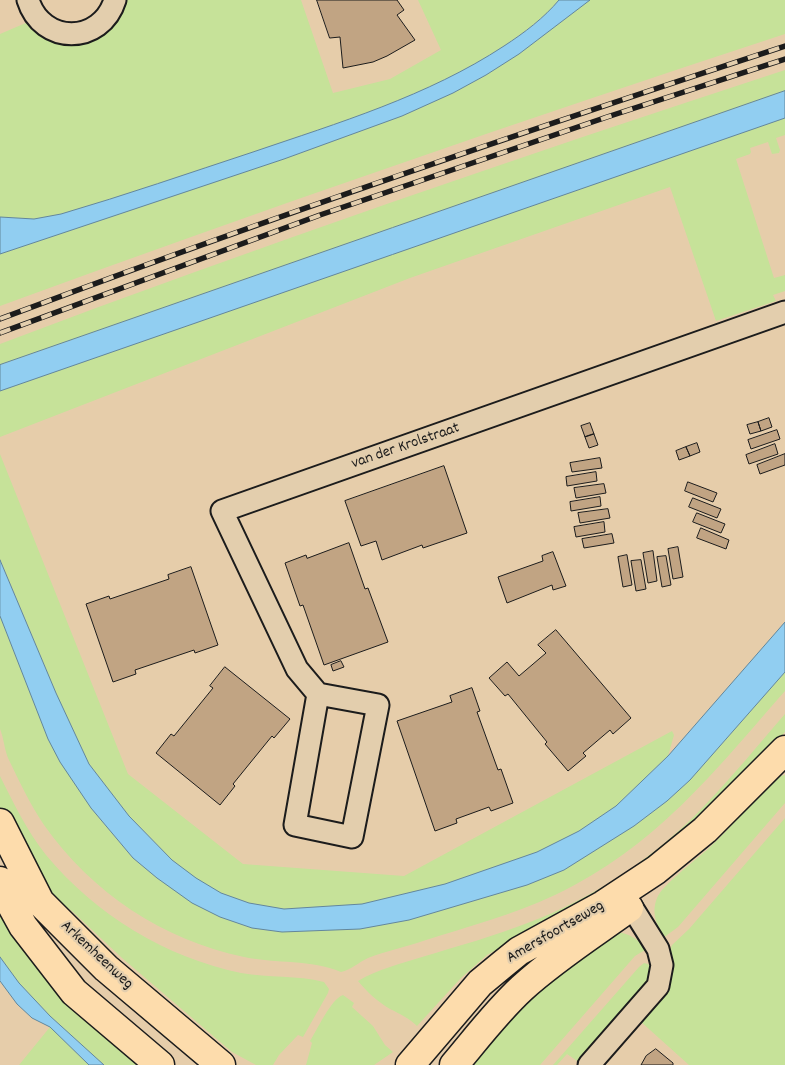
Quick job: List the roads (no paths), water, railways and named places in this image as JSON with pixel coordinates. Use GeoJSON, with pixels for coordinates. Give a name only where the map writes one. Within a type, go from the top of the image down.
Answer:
{"type":"FeatureCollection","features":[{"type":"Feature","properties":{"kind":"main road","name":"Amersfoortseweg"},"geometry":{"type":"LineString","coordinates":[[454,1065],[521,989],[627,900],[705,830],[776,759]]}},
{"type":"Feature","properties":{"kind":"main road","name":"Arkemheenweg"},"geometry":{"type":"LineString","coordinates":[[0,822],[40,902],[106,968],[222,1064]]}},
{"type":"Feature","properties":{"kind":"main road","name":"Arkemheenweg"},"geometry":{"type":"LineString","coordinates":[[0,881],[23,926],[74,992],[160,1065]]}},
{"type":"Feature","properties":{"kind":"main road","name":"Amersfoortseweg"},"geometry":{"type":"LineString","coordinates":[[417,1057],[480,983],[518,951],[627,900]]}},
{"type":"Feature","properties":{"kind":"main road"},"geometry":{"type":"LineString","coordinates":[[391,1065],[417,1057]]}},
{"type":"Feature","properties":{"kind":"street"},"geometry":{"type":"LineString","coordinates":[[28,0],[30,8],[37,19],[47,27],[59,32],[72,34],[96,27],[106,18],[115,0]]}},
{"type":"Feature","properties":{"kind":"street","name":"van der Krolstraat"},"geometry":{"type":"LineString","coordinates":[[318,694],[297,669],[222,511],[785,312]]}},
{"type":"Feature","properties":{"kind":"street"},"geometry":{"type":"LineString","coordinates":[[318,694],[378,705],[352,837],[295,825],[318,694]]}},
{"type":"Feature","properties":{"kind":"street"},"geometry":{"type":"LineString","coordinates":[[589,1065],[658,986],[662,965],[658,949],[627,900]]}},
{"type":"Feature","properties":{"kind":"water"},"geometry":{"type":"Polygon","coordinates":[[[559,0],[590,0],[519,54],[453,93],[402,116],[284,159],[0,254],[0,217],[34,219],[61,214],[253,152],[382,107],[445,80],[475,64],[526,30],[547,13],[559,0]]]}},
{"type":"Feature","properties":{"kind":"water"},"geometry":{"type":"Polygon","coordinates":[[[785,91],[785,118],[0,391],[0,365],[785,91]]]}},
{"type":"Feature","properties":{"kind":"water"},"geometry":{"type":"Polygon","coordinates":[[[0,560],[56,693],[89,764],[129,816],[172,860],[196,878],[221,893],[249,903],[284,909],[362,904],[445,884],[537,852],[579,831],[616,806],[668,756],[785,622],[785,672],[690,780],[667,801],[634,826],[564,870],[527,885],[409,920],[360,929],[282,932],[252,928],[220,917],[192,903],[157,878],[133,858],[91,808],[60,762],[48,739],[0,616],[0,560]]]}},
{"type":"Feature","properties":{"kind":"water"},"geometry":{"type":"Polygon","coordinates":[[[0,957],[19,983],[50,1016],[104,1065],[89,1065],[50,1027],[32,1018],[17,1004],[0,981],[0,957]]]}},
{"type":"Feature","properties":{"kind":"railway"},"geometry":{"type":"LineString","coordinates":[[0,319],[195,247],[391,178],[785,46]]}},
{"type":"Feature","properties":{"kind":"railway"},"geometry":{"type":"LineString","coordinates":[[0,333],[320,215],[607,117],[785,59]]}}]}
